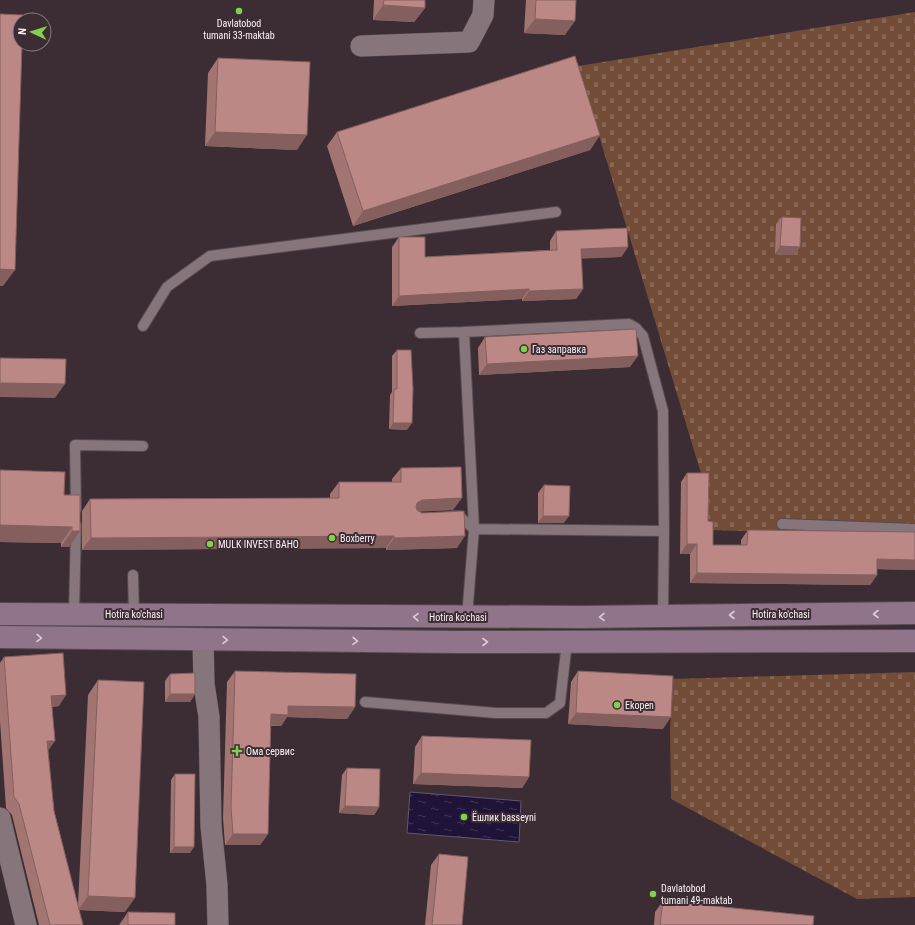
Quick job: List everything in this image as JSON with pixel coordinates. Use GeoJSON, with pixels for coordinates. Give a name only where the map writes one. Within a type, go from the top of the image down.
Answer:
{"type":"FeatureCollection","features":[{"type":"Feature","properties":{"kind":"main road","name":"Hotira ko'chasi"},"geometry":{"type":"LineString","coordinates":[[0,614],[467,617],[915,613]]}},
{"type":"Feature","properties":{"kind":"main road"},"geometry":{"type":"LineString","coordinates":[[157,614],[159,639]]}},
{"type":"Feature","properties":{"kind":"main road"},"geometry":{"type":"LineString","coordinates":[[0,637],[567,642],[915,641]]}},
{"type":"Feature","properties":{"kind":"street"},"geometry":{"type":"LineString","coordinates":[[361,46],[469,42],[483,15],[484,0]]}},
{"type":"Feature","properties":{"kind":"street"},"geometry":{"type":"LineString","coordinates":[[202,639],[204,684],[209,717],[211,826],[218,885],[218,925]]}},
{"type":"Feature","properties":{"kind":"street"},"geometry":{"type":"LineString","coordinates":[[0,818],[26,925]]}},
{"type":"Feature","properties":{"kind":"lane"},"geometry":{"type":"LineString","coordinates":[[143,326],[167,287],[210,256],[556,212]]}},
{"type":"Feature","properties":{"kind":"lane"},"geometry":{"type":"LineString","coordinates":[[420,333],[629,324],[636,328],[643,336],[663,411],[663,616]]}},
{"type":"Feature","properties":{"kind":"lane"},"geometry":{"type":"LineString","coordinates":[[464,332],[474,529],[467,617]]}},
{"type":"Feature","properties":{"kind":"lane"},"geometry":{"type":"LineString","coordinates":[[74,614],[76,576],[75,445],[143,446]]}},
{"type":"Feature","properties":{"kind":"lane"},"geometry":{"type":"LineString","coordinates":[[444,516],[459,516],[474,529],[664,531]]}},
{"type":"Feature","properties":{"kind":"lane"},"geometry":{"type":"LineString","coordinates":[[782,524],[915,529]]}},
{"type":"Feature","properties":{"kind":"lane"},"geometry":{"type":"LineString","coordinates":[[133,575],[134,614]]}},
{"type":"Feature","properties":{"kind":"lane"},"geometry":{"type":"LineString","coordinates":[[364,702],[496,713],[546,713],[560,703],[567,642]]}},
{"type":"Feature","properties":{"kind":"green space"},"geometry":{"type":"Polygon","coordinates":[[[915,12],[915,537],[709,530],[706,490],[578,66],[915,12]]]}},
{"type":"Feature","properties":{"kind":"green space"},"geometry":{"type":"Polygon","coordinates":[[[915,672],[915,897],[857,899],[671,799],[670,730],[673,679],[915,672]]]}},
{"type":"Feature","properties":{"kind":"water","name":"Ёшлик basseyni"},"geometry":{"type":"Polygon","coordinates":[[[410,792],[521,801],[519,842],[407,833],[410,792]]]}},
{"type":"Feature","properties":{"kind":"building"},"geometry":{"type":"Polygon","coordinates":[[[384,0],[425,0],[425,8],[383,5],[384,0]]]}},
{"type":"Feature","properties":{"kind":"building"},"geometry":{"type":"Polygon","coordinates":[[[536,0],[576,0],[575,21],[535,19],[536,0]]]}},
{"type":"Feature","properties":{"kind":"building"},"geometry":{"type":"Polygon","coordinates":[[[0,14],[12,15],[12,52],[22,52],[15,270],[0,269],[0,14]]]}},
{"type":"Feature","properties":{"kind":"building"},"geometry":{"type":"Polygon","coordinates":[[[575,56],[600,135],[363,211],[337,132],[575,56]]]}},
{"type":"Feature","properties":{"kind":"building"},"geometry":{"type":"Polygon","coordinates":[[[218,58],[310,62],[307,135],[215,132],[218,58]]]}},
{"type":"Feature","properties":{"kind":"building"},"geometry":{"type":"Polygon","coordinates":[[[782,217],[801,218],[800,247],[780,246],[782,217]]]}},
{"type":"Feature","properties":{"kind":"building"},"geometry":{"type":"Polygon","coordinates":[[[627,228],[628,247],[581,249],[583,289],[529,291],[529,289],[399,296],[399,237],[425,237],[425,257],[557,250],[556,231],[627,228]]]}},
{"type":"Feature","properties":{"kind":"building"},"geometry":{"type":"Polygon","coordinates":[[[636,329],[638,356],[487,364],[485,337],[636,329]]]}},
{"type":"Feature","properties":{"kind":"building"},"geometry":{"type":"Polygon","coordinates":[[[397,350],[411,350],[413,389],[412,423],[393,423],[394,389],[397,389],[397,350]]]}},
{"type":"Feature","properties":{"kind":"building"},"geometry":{"type":"Polygon","coordinates":[[[0,358],[66,359],[65,384],[0,383],[0,358]]]}},
{"type":"Feature","properties":{"kind":"building"},"geometry":{"type":"Polygon","coordinates":[[[461,467],[462,498],[422,500],[417,503],[416,507],[417,510],[422,513],[464,511],[465,536],[394,538],[394,536],[91,538],[90,499],[339,498],[339,482],[401,482],[401,468],[461,467]]]}},
{"type":"Feature","properties":{"kind":"building"},"geometry":{"type":"Polygon","coordinates":[[[0,470],[65,472],[64,495],[80,495],[80,531],[72,531],[72,527],[0,525],[0,470]]]}},
{"type":"Feature","properties":{"kind":"building"},"geometry":{"type":"Polygon","coordinates":[[[687,473],[709,473],[708,521],[713,522],[713,545],[747,545],[748,530],[915,532],[915,560],[877,559],[877,575],[697,573],[697,544],[687,544],[687,473]]]}},
{"type":"Feature","properties":{"kind":"building"},"geometry":{"type":"Polygon","coordinates":[[[544,485],[570,486],[569,516],[543,516],[544,485]]]}},
{"type":"Feature","properties":{"kind":"building"},"geometry":{"type":"Polygon","coordinates":[[[63,653],[66,695],[51,696],[55,741],[47,741],[54,811],[83,925],[50,925],[19,804],[14,797],[4,657],[63,653]]]}},
{"type":"Feature","properties":{"kind":"building"},"geometry":{"type":"Polygon","coordinates":[[[235,671],[356,674],[355,707],[288,706],[288,715],[271,714],[268,834],[233,834],[231,807],[235,671]]]}},
{"type":"Feature","properties":{"kind":"building","name":"Ekopen"},"geometry":{"type":"Polygon","coordinates":[[[578,671],[673,676],[671,717],[576,713],[578,671]]]}},
{"type":"Feature","properties":{"kind":"building"},"geometry":{"type":"Polygon","coordinates":[[[195,673],[195,694],[170,694],[170,674],[195,673]]]}},
{"type":"Feature","properties":{"kind":"building"},"geometry":{"type":"Polygon","coordinates":[[[98,680],[144,682],[135,898],[88,896],[98,680]]]}},
{"type":"Feature","properties":{"kind":"building"},"geometry":{"type":"Polygon","coordinates":[[[422,736],[531,740],[529,777],[421,773],[422,736]]]}},
{"type":"Feature","properties":{"kind":"building"},"geometry":{"type":"Polygon","coordinates":[[[347,768],[380,769],[379,807],[345,806],[347,768]]]}},
{"type":"Feature","properties":{"kind":"building"},"geometry":{"type":"Polygon","coordinates":[[[175,774],[195,774],[194,847],[174,847],[175,774]]]}},
{"type":"Feature","properties":{"kind":"building"},"geometry":{"type":"Polygon","coordinates":[[[439,854],[468,857],[462,925],[432,925],[439,854]]]}},
{"type":"Feature","properties":{"kind":"building"},"geometry":{"type":"Polygon","coordinates":[[[663,901],[814,916],[813,925],[660,925],[663,901]]]}},
{"type":"Feature","properties":{"kind":"building"},"geometry":{"type":"Polygon","coordinates":[[[128,912],[175,913],[175,925],[128,925],[128,912]]]}},
{"type":"Feature","properties":{"kind":"place","name":"Davlatobod tumani 33-maktab"},"geometry":{"type":"Point","coordinates":[239,11]}},
{"type":"Feature","properties":{"kind":"place","name":"Газ заправка"},"geometry":{"type":"Point","coordinates":[524,349]}},
{"type":"Feature","properties":{"kind":"place","name":"Boxberry"},"geometry":{"type":"Point","coordinates":[332,538]}},
{"type":"Feature","properties":{"kind":"place","name":"MULK INVEST BAHO"},"geometry":{"type":"Point","coordinates":[210,544]}},
{"type":"Feature","properties":{"kind":"place","name":"Ekopen"},"geometry":{"type":"Point","coordinates":[617,705]}},
{"type":"Feature","properties":{"kind":"place","name":"Ома сервис"},"geometry":{"type":"Point","coordinates":[237,751]}},
{"type":"Feature","properties":{"kind":"place","name":"Ёшлик basseyni"},"geometry":{"type":"Point","coordinates":[464,817]}},
{"type":"Feature","properties":{"kind":"place","name":"Davlatobod tumani 49-maktab"},"geometry":{"type":"Point","coordinates":[653,894]}}]}
